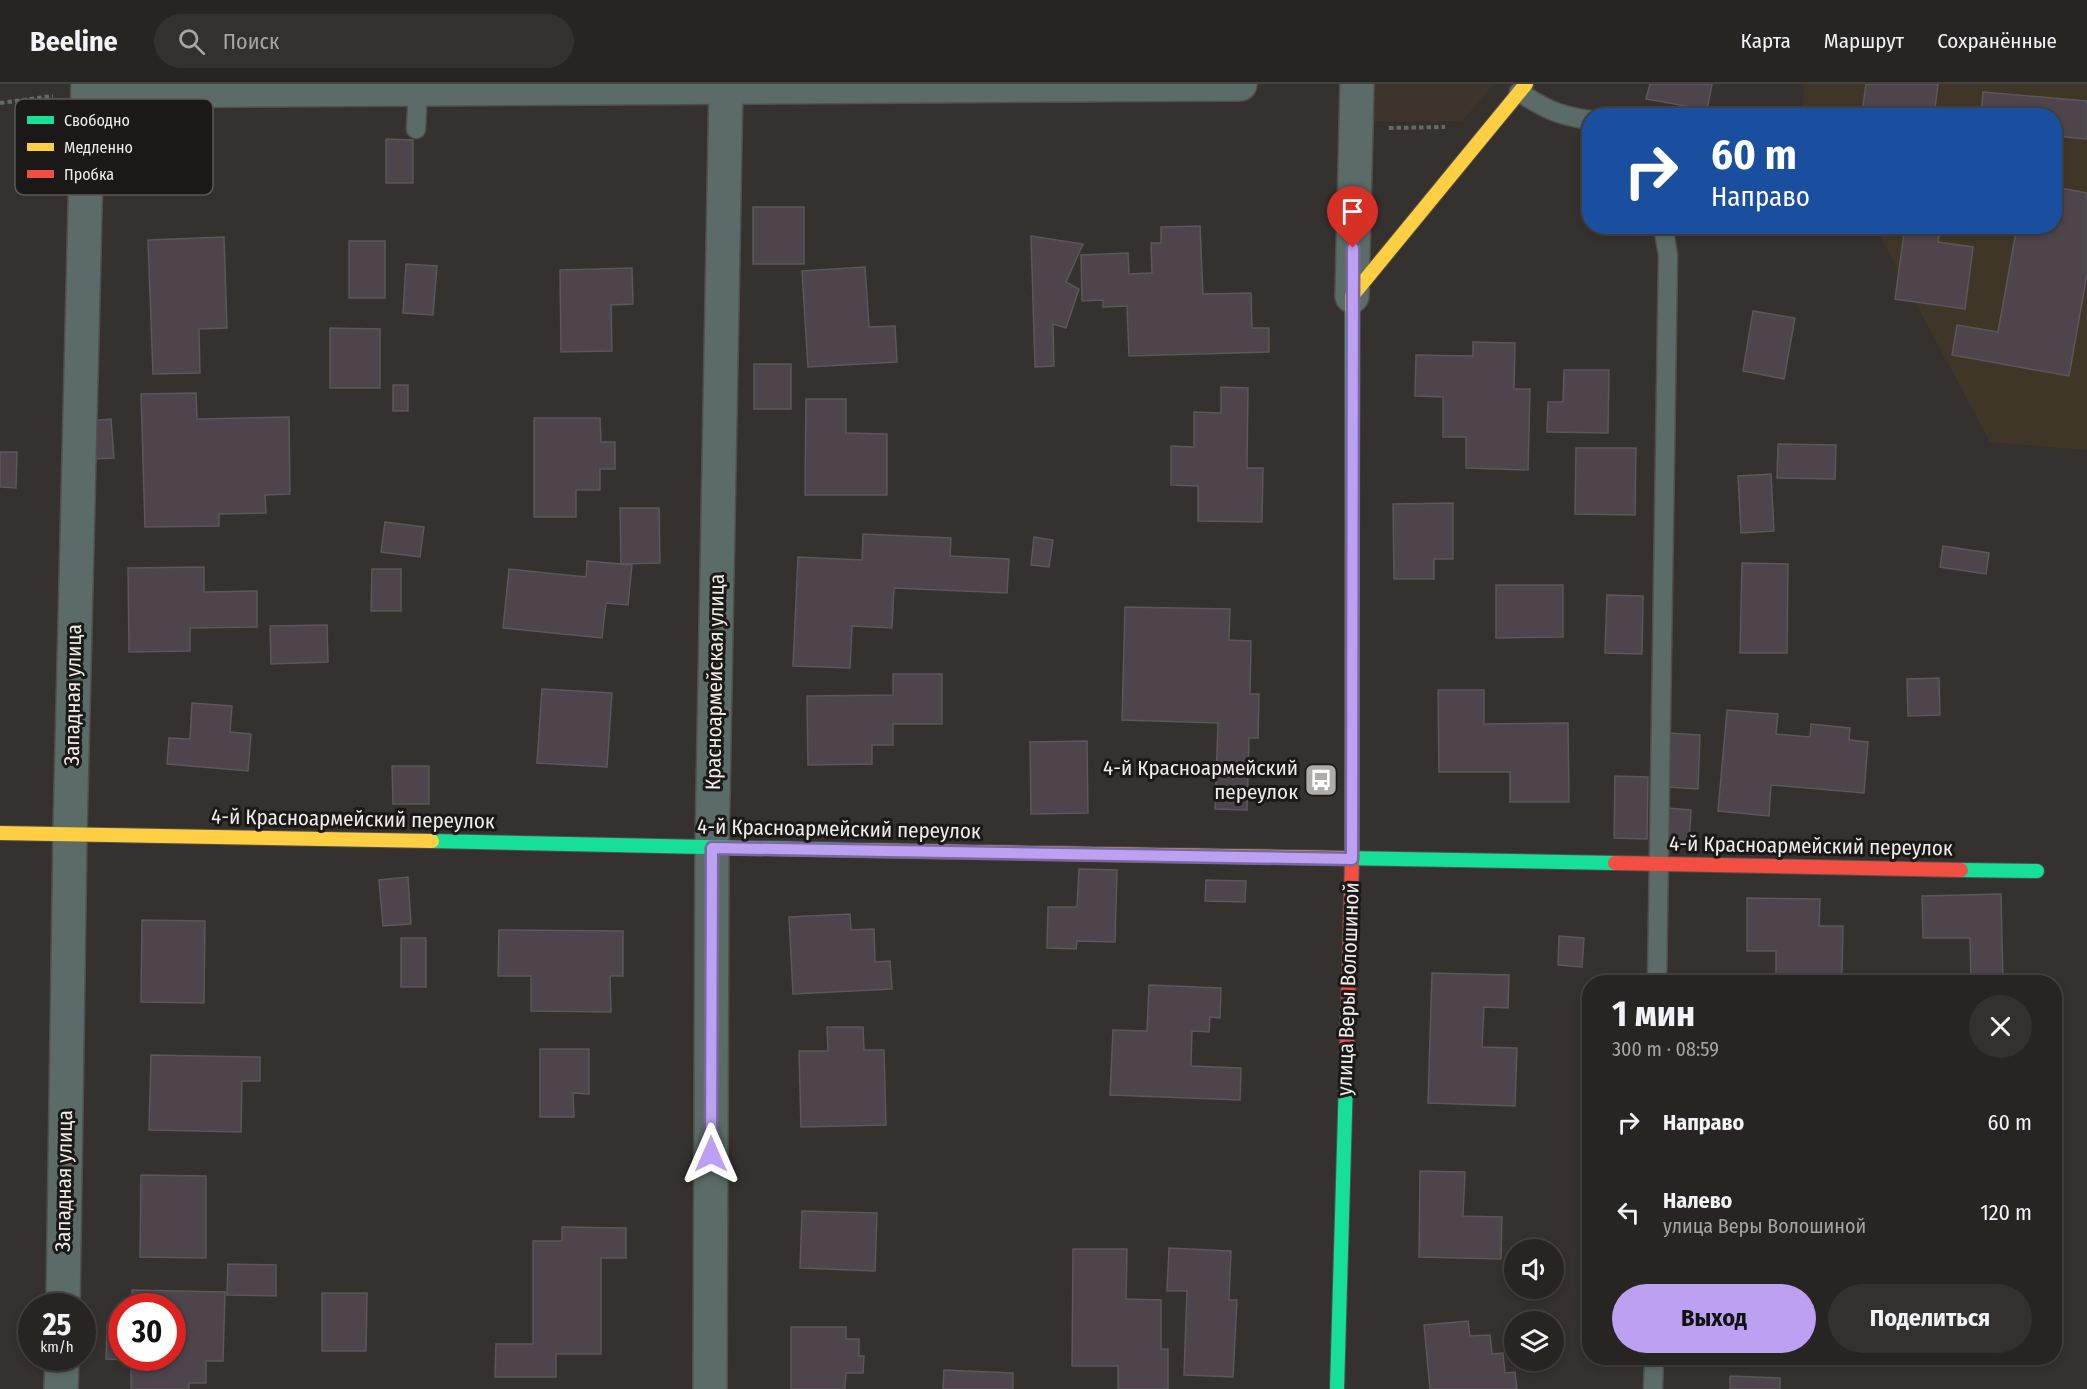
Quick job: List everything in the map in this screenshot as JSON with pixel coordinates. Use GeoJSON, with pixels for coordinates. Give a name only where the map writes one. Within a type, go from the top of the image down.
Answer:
{"type":"FeatureCollection","features":[{"type":"Feature","properties":{"kind":"street"},"geometry":{"type":"LineString","coordinates":[[88,87],[418,89],[1240,84]]}},
{"type":"Feature","properties":{"kind":"street","name":"улица Веры Волошиной"},"geometry":{"type":"LineString","coordinates":[[1337,1389],[1352,859],[1352,296],[1358,84]]}},
{"type":"Feature","properties":{"kind":"street","name":"Красноармейская улица"},"geometry":{"type":"LineString","coordinates":[[710,1389],[712,848],[726,86]]}},
{"type":"Feature","properties":{"kind":"street"},"geometry":{"type":"LineString","coordinates":[[1352,296],[1523,88]]}},
{"type":"Feature","properties":{"kind":"street","name":"Западная улица"},"geometry":{"type":"LineString","coordinates":[[63,1293],[70,833],[85,195]]}},
{"type":"Feature","properties":{"kind":"street","name":"4-й Красноармейский переулок"},"geometry":{"type":"LineString","coordinates":[[0,833],[2037,871]]}},
{"type":"Feature","properties":{"kind":"street"},"geometry":{"type":"LineString","coordinates":[[61,1389],[62,1371]]}},
{"type":"Feature","properties":{"kind":"lane"},"geometry":{"type":"LineString","coordinates":[[1523,88],[1542,107],[1564,116],[1582,119]]}},
{"type":"Feature","properties":{"kind":"lane"},"geometry":{"type":"LineString","coordinates":[[416,129],[418,89]]}},
{"type":"Feature","properties":{"kind":"lane"},"geometry":{"type":"LineString","coordinates":[[1657,975],[1668,255],[1664,234]]}},
{"type":"Feature","properties":{"kind":"lane"},"geometry":{"type":"LineString","coordinates":[[1653,1389],[1654,1365]]}},
{"type":"Feature","properties":{"kind":"path"},"geometry":{"type":"LineString","coordinates":[[22,99],[88,87]]}},
{"type":"Feature","properties":{"kind":"path"},"geometry":{"type":"LineString","coordinates":[[0,103],[15,100]]}},
{"type":"Feature","properties":{"kind":"path"},"geometry":{"type":"LineString","coordinates":[[1356,129],[1454,127]]}},
{"type":"Feature","properties":{"kind":"shaded area"},"geometry":{"type":"Polygon","coordinates":[[[1372,84],[1494,84],[1462,121],[1371,121],[1372,84]]]}},
{"type":"Feature","properties":{"kind":"shaded area"},"geometry":{"type":"Polygon","coordinates":[[[1804,84],[2087,84],[2087,450],[1990,442],[1879,234],[2062,234],[2062,108],[1802,108],[1804,84]]]}},
{"type":"Feature","properties":{"kind":"building"},"geometry":{"type":"Polygon","coordinates":[[[1650,84],[1712,84],[1707,108],[1646,99],[1650,84]]]}},
{"type":"Feature","properties":{"kind":"building"},"geometry":{"type":"Polygon","coordinates":[[[1866,84],[1938,84],[1935,108],[1863,108],[1866,84]]]}},
{"type":"Feature","properties":{"kind":"building"},"geometry":{"type":"Polygon","coordinates":[[[1983,92],[2087,101],[2087,139],[2062,137],[2062,108],[1982,108],[1983,92]]]}},
{"type":"Feature","properties":{"kind":"building"},"geometry":{"type":"Polygon","coordinates":[[[386,139],[413,140],[413,183],[386,183],[386,139]]]}},
{"type":"Feature","properties":{"kind":"building"},"geometry":{"type":"Polygon","coordinates":[[[2062,188],[2087,193],[2087,274],[2069,376],[1952,355],[1957,325],[1998,332],[2016,234],[2062,234],[2062,188]]]}},
{"type":"Feature","properties":{"kind":"building"},"geometry":{"type":"Polygon","coordinates":[[[753,207],[804,207],[804,264],[753,264],[753,207]]]}},
{"type":"Feature","properties":{"kind":"building"},"geometry":{"type":"Polygon","coordinates":[[[1200,226],[1203,294],[1251,293],[1252,328],[1269,328],[1269,352],[1129,356],[1127,306],[1103,307],[1103,300],[1082,301],[1081,255],[1128,253],[1129,274],[1152,273],[1151,243],[1161,243],[1161,227],[1200,226]]]}},
{"type":"Feature","properties":{"kind":"building"},"geometry":{"type":"Polygon","coordinates":[[[1904,234],[1940,234],[1938,242],[1973,247],[1965,309],[1895,299],[1904,234]]]}},
{"type":"Feature","properties":{"kind":"building"},"geometry":{"type":"Polygon","coordinates":[[[1031,236],[1083,244],[1066,282],[1079,289],[1066,328],[1053,324],[1054,366],[1035,367],[1031,236]]]}},
{"type":"Feature","properties":{"kind":"building"},"geometry":{"type":"Polygon","coordinates":[[[224,237],[227,328],[199,329],[200,373],[153,374],[148,240],[224,237]]]}},
{"type":"Feature","properties":{"kind":"building"},"geometry":{"type":"Polygon","coordinates":[[[349,241],[385,241],[385,298],[349,298],[349,241]]]}},
{"type":"Feature","properties":{"kind":"building"},"geometry":{"type":"Polygon","coordinates":[[[406,264],[437,266],[433,315],[403,313],[406,264]]]}},
{"type":"Feature","properties":{"kind":"building"},"geometry":{"type":"Polygon","coordinates":[[[865,267],[869,327],[895,326],[897,362],[808,367],[802,271],[865,267]]]}},
{"type":"Feature","properties":{"kind":"building"},"geometry":{"type":"Polygon","coordinates":[[[632,268],[633,304],[611,305],[612,351],[561,352],[560,270],[632,268]]]}},
{"type":"Feature","properties":{"kind":"building"},"geometry":{"type":"Polygon","coordinates":[[[1753,311],[1795,318],[1784,379],[1743,371],[1753,311]]]}},
{"type":"Feature","properties":{"kind":"building"},"geometry":{"type":"Polygon","coordinates":[[[330,328],[380,329],[380,388],[330,388],[330,328]]]}},
{"type":"Feature","properties":{"kind":"building"},"geometry":{"type":"Polygon","coordinates":[[[1473,342],[1515,343],[1514,389],[1530,389],[1528,470],[1466,468],[1466,437],[1443,437],[1443,397],[1415,396],[1416,355],[1473,356],[1473,342]]]}},
{"type":"Feature","properties":{"kind":"building"},"geometry":{"type":"Polygon","coordinates":[[[754,364],[791,364],[791,409],[754,409],[754,364]]]}},
{"type":"Feature","properties":{"kind":"building"},"geometry":{"type":"Polygon","coordinates":[[[1564,370],[1609,370],[1608,433],[1547,432],[1548,402],[1563,402],[1564,370]]]}},
{"type":"Feature","properties":{"kind":"building"},"geometry":{"type":"Polygon","coordinates":[[[393,385],[408,385],[408,411],[393,411],[393,385]]]}},
{"type":"Feature","properties":{"kind":"building"},"geometry":{"type":"Polygon","coordinates":[[[1221,387],[1248,388],[1247,468],[1263,468],[1262,522],[1198,521],[1198,486],[1171,485],[1171,446],[1194,447],[1194,412],[1221,413],[1221,387]]]}},
{"type":"Feature","properties":{"kind":"building"},"geometry":{"type":"Polygon","coordinates":[[[196,393],[197,419],[289,417],[290,494],[265,495],[266,513],[219,514],[219,526],[145,527],[141,394],[196,393]]]}},
{"type":"Feature","properties":{"kind":"building"},"geometry":{"type":"Polygon","coordinates":[[[806,399],[846,399],[846,433],[887,434],[887,495],[805,495],[806,399]]]}},
{"type":"Feature","properties":{"kind":"building"},"geometry":{"type":"Polygon","coordinates":[[[534,418],[600,418],[601,442],[615,442],[615,469],[600,469],[600,490],[576,490],[576,517],[534,517],[534,418]]]}},
{"type":"Feature","properties":{"kind":"building"},"geometry":{"type":"Polygon","coordinates":[[[111,419],[114,458],[91,459],[88,421],[111,419]]]}},
{"type":"Feature","properties":{"kind":"building"},"geometry":{"type":"Polygon","coordinates":[[[1778,444],[1836,445],[1835,479],[1777,478],[1778,444]]]}},
{"type":"Feature","properties":{"kind":"building"},"geometry":{"type":"Polygon","coordinates":[[[1576,448],[1636,448],[1635,515],[1575,514],[1576,448]]]}},
{"type":"Feature","properties":{"kind":"building"},"geometry":{"type":"Polygon","coordinates":[[[0,452],[17,452],[16,488],[0,487],[0,452]]]}},
{"type":"Feature","properties":{"kind":"building"},"geometry":{"type":"Polygon","coordinates":[[[1771,474],[1774,531],[1741,533],[1738,476],[1771,474]]]}},
{"type":"Feature","properties":{"kind":"building"},"geometry":{"type":"Polygon","coordinates":[[[1453,503],[1453,559],[1434,559],[1434,579],[1394,579],[1393,504],[1453,503]]]}},
{"type":"Feature","properties":{"kind":"building"},"geometry":{"type":"Polygon","coordinates":[[[620,508],[659,508],[660,563],[621,564],[620,508]]]}},
{"type":"Feature","properties":{"kind":"building"},"geometry":{"type":"Polygon","coordinates":[[[385,522],[424,527],[420,557],[381,552],[385,522]]]}},
{"type":"Feature","properties":{"kind":"building"},"geometry":{"type":"Polygon","coordinates":[[[863,534],[951,538],[950,556],[1009,559],[1007,593],[894,588],[892,628],[852,626],[850,668],[793,666],[798,557],[862,560],[863,534]]]}},
{"type":"Feature","properties":{"kind":"building"},"geometry":{"type":"Polygon","coordinates":[[[1034,537],[1053,540],[1049,567],[1031,565],[1034,537]]]}},
{"type":"Feature","properties":{"kind":"building"},"geometry":{"type":"Polygon","coordinates":[[[1943,546],[1989,553],[1986,574],[1940,567],[1943,546]]]}},
{"type":"Feature","properties":{"kind":"building"},"geometry":{"type":"Polygon","coordinates":[[[587,561],[632,565],[628,605],[606,603],[602,638],[503,628],[509,569],[586,577],[587,561]]]}},
{"type":"Feature","properties":{"kind":"building"},"geometry":{"type":"Polygon","coordinates":[[[1742,563],[1788,564],[1787,653],[1740,653],[1742,563]]]}},
{"type":"Feature","properties":{"kind":"building"},"geometry":{"type":"Polygon","coordinates":[[[204,567],[204,592],[257,591],[257,627],[190,628],[190,651],[129,652],[128,568],[204,567]]]}},
{"type":"Feature","properties":{"kind":"building"},"geometry":{"type":"Polygon","coordinates":[[[372,569],[401,569],[401,611],[371,611],[372,569]]]}},
{"type":"Feature","properties":{"kind":"building"},"geometry":{"type":"Polygon","coordinates":[[[1496,585],[1563,585],[1563,637],[1496,638],[1496,585]]]}},
{"type":"Feature","properties":{"kind":"building"},"geometry":{"type":"Polygon","coordinates":[[[1607,595],[1643,596],[1642,654],[1605,653],[1607,595]]]}},
{"type":"Feature","properties":{"kind":"building"},"geometry":{"type":"Polygon","coordinates":[[[1125,607],[1230,609],[1229,640],[1251,641],[1250,694],[1259,694],[1258,738],[1249,738],[1247,810],[1215,809],[1218,723],[1122,720],[1125,607]]]}},
{"type":"Feature","properties":{"kind":"building"},"geometry":{"type":"Polygon","coordinates":[[[327,625],[328,662],[271,664],[270,626],[327,625]]]}},
{"type":"Feature","properties":{"kind":"building"},"geometry":{"type":"Polygon","coordinates":[[[893,674],[942,674],[942,724],[893,724],[893,745],[872,745],[872,764],[808,765],[807,696],[893,695],[893,674]]]}},
{"type":"Feature","properties":{"kind":"building"},"geometry":{"type":"Polygon","coordinates":[[[1939,678],[1940,715],[1908,716],[1907,679],[1939,678]]]}},
{"type":"Feature","properties":{"kind":"building"},"geometry":{"type":"Polygon","coordinates":[[[542,689],[612,693],[607,767],[537,763],[542,689]]]}},
{"type":"Feature","properties":{"kind":"building"},"geometry":{"type":"Polygon","coordinates":[[[1438,690],[1484,690],[1484,724],[1568,723],[1569,802],[1510,802],[1510,772],[1439,772],[1438,690]]]}},
{"type":"Feature","properties":{"kind":"building"},"geometry":{"type":"Polygon","coordinates":[[[192,703],[232,706],[230,732],[251,734],[248,771],[167,764],[169,738],[190,739],[192,703]]]}},
{"type":"Feature","properties":{"kind":"building"},"geometry":{"type":"Polygon","coordinates":[[[1727,710],[1778,714],[1776,734],[1810,737],[1811,724],[1850,728],[1849,740],[1868,742],[1864,793],[1771,785],[1769,816],[1718,811],[1727,710]]]}},
{"type":"Feature","properties":{"kind":"building"},"geometry":{"type":"Polygon","coordinates":[[[1669,733],[1700,735],[1698,789],[1667,787],[1669,733]]]}},
{"type":"Feature","properties":{"kind":"building"},"geometry":{"type":"Polygon","coordinates":[[[1087,741],[1088,813],[1031,814],[1030,742],[1087,741]]]}},
{"type":"Feature","properties":{"kind":"building"},"geometry":{"type":"Polygon","coordinates":[[[392,766],[429,766],[429,804],[393,804],[392,766]]]}},
{"type":"Feature","properties":{"kind":"building"},"geometry":{"type":"Polygon","coordinates":[[[1615,776],[1648,777],[1647,839],[1614,838],[1615,776]]]}},
{"type":"Feature","properties":{"kind":"building"},"geometry":{"type":"Polygon","coordinates":[[[1667,808],[1691,810],[1689,844],[1665,843],[1667,808]]]}},
{"type":"Feature","properties":{"kind":"building"},"geometry":{"type":"Polygon","coordinates":[[[1079,869],[1117,870],[1115,942],[1077,941],[1076,949],[1047,948],[1048,907],[1077,907],[1079,869]]]}},
{"type":"Feature","properties":{"kind":"building"},"geometry":{"type":"Polygon","coordinates":[[[408,877],[411,924],[383,926],[379,880],[408,877]]]}},
{"type":"Feature","properties":{"kind":"building"},"geometry":{"type":"Polygon","coordinates":[[[1206,880],[1246,881],[1245,902],[1205,901],[1206,880]]]}},
{"type":"Feature","properties":{"kind":"building"},"geometry":{"type":"Polygon","coordinates":[[[2001,894],[2003,975],[1971,975],[1970,938],[1923,938],[1922,896],[2001,894]]]}},
{"type":"Feature","properties":{"kind":"building"},"geometry":{"type":"Polygon","coordinates":[[[1747,898],[1820,899],[1819,926],[1843,926],[1842,974],[1776,975],[1776,951],[1747,951],[1747,898]]]}},
{"type":"Feature","properties":{"kind":"building"},"geometry":{"type":"Polygon","coordinates":[[[850,914],[851,930],[874,929],[875,962],[890,961],[892,989],[793,994],[789,917],[850,914]]]}},
{"type":"Feature","properties":{"kind":"building"},"geometry":{"type":"Polygon","coordinates":[[[142,920],[205,921],[204,1003],[141,1002],[142,920]]]}},
{"type":"Feature","properties":{"kind":"building"},"geometry":{"type":"Polygon","coordinates":[[[499,930],[623,931],[623,976],[610,976],[611,1012],[531,1011],[531,976],[498,976],[499,930]]]}},
{"type":"Feature","properties":{"kind":"building"},"geometry":{"type":"Polygon","coordinates":[[[1559,936],[1584,938],[1582,967],[1558,965],[1559,936]]]}},
{"type":"Feature","properties":{"kind":"building"},"geometry":{"type":"Polygon","coordinates":[[[401,938],[426,938],[426,987],[401,987],[401,938]]]}},
{"type":"Feature","properties":{"kind":"building"},"geometry":{"type":"Polygon","coordinates":[[[1432,973],[1509,975],[1508,1008],[1484,1007],[1482,1047],[1517,1048],[1515,1106],[1428,1103],[1432,973]]]}},
{"type":"Feature","properties":{"kind":"building"},"geometry":{"type":"Polygon","coordinates":[[[1149,985],[1221,988],[1220,1018],[1210,1017],[1209,1032],[1192,1031],[1191,1066],[1241,1068],[1240,1100],[1110,1095],[1113,1030],[1147,1031],[1149,985]]]}},
{"type":"Feature","properties":{"kind":"building"},"geometry":{"type":"Polygon","coordinates":[[[827,1027],[863,1027],[864,1050],[884,1050],[886,1125],[801,1127],[799,1051],[828,1051],[827,1027]]]}},
{"type":"Feature","properties":{"kind":"building"},"geometry":{"type":"Polygon","coordinates":[[[540,1049],[589,1049],[589,1094],[573,1093],[574,1117],[540,1117],[540,1049]]]}},
{"type":"Feature","properties":{"kind":"building"},"geometry":{"type":"Polygon","coordinates":[[[151,1055],[260,1057],[260,1081],[242,1081],[241,1132],[149,1130],[151,1055]]]}},
{"type":"Feature","properties":{"kind":"building"},"geometry":{"type":"Polygon","coordinates":[[[1420,1171],[1465,1172],[1463,1216],[1502,1217],[1501,1259],[1419,1257],[1420,1171]]]}},
{"type":"Feature","properties":{"kind":"building"},"geometry":{"type":"Polygon","coordinates":[[[141,1175],[206,1176],[206,1258],[140,1257],[141,1175]]]}},
{"type":"Feature","properties":{"kind":"building"},"geometry":{"type":"Polygon","coordinates":[[[802,1211],[877,1213],[875,1271],[800,1268],[802,1211]]]}},
{"type":"Feature","properties":{"kind":"building"},"geometry":{"type":"Polygon","coordinates":[[[562,1227],[626,1228],[626,1258],[601,1258],[601,1354],[556,1354],[556,1377],[495,1377],[496,1344],[533,1344],[533,1241],[562,1241],[562,1227]]]}},
{"type":"Feature","properties":{"kind":"building"},"geometry":{"type":"Polygon","coordinates":[[[1169,1248],[1231,1251],[1229,1300],[1237,1300],[1233,1377],[1184,1375],[1187,1291],[1167,1291],[1169,1248]]]}},
{"type":"Feature","properties":{"kind":"building"},"geometry":{"type":"Polygon","coordinates":[[[1073,1249],[1127,1249],[1126,1299],[1161,1300],[1161,1349],[1168,1349],[1168,1389],[1118,1389],[1118,1366],[1072,1366],[1073,1249]]]}},
{"type":"Feature","properties":{"kind":"building"},"geometry":{"type":"Polygon","coordinates":[[[228,1264],[276,1265],[276,1296],[227,1295],[228,1264]]]}},
{"type":"Feature","properties":{"kind":"building"},"geometry":{"type":"Polygon","coordinates":[[[132,1290],[225,1292],[223,1361],[206,1361],[206,1383],[189,1383],[189,1389],[131,1389],[131,1371],[186,1371],[186,1293],[132,1293],[132,1290]]]}},
{"type":"Feature","properties":{"kind":"building"},"geometry":{"type":"Polygon","coordinates":[[[322,1293],[367,1293],[366,1351],[322,1351],[322,1293]]]}},
{"type":"Feature","properties":{"kind":"building"},"geometry":{"type":"Polygon","coordinates":[[[1468,1321],[1470,1336],[1490,1335],[1492,1354],[1503,1353],[1504,1371],[1505,1373],[1515,1372],[1517,1389],[1430,1389],[1424,1325],[1468,1321]]]}},
{"type":"Feature","properties":{"kind":"building"},"geometry":{"type":"Polygon","coordinates":[[[108,1324],[108,1359],[106,1359],[108,1324]]]}},
{"type":"Feature","properties":{"kind":"building"},"geometry":{"type":"Polygon","coordinates":[[[791,1327],[846,1327],[846,1339],[859,1339],[859,1356],[864,1356],[863,1373],[846,1373],[845,1389],[791,1389],[791,1327]]]}},
{"type":"Feature","properties":{"kind":"building"},"geometry":{"type":"Polygon","coordinates":[[[944,1370],[1013,1373],[1013,1389],[943,1389],[944,1370]]]}},
{"type":"Feature","properties":{"kind":"building"},"geometry":{"type":"Polygon","coordinates":[[[1730,1376],[1780,1378],[1780,1389],[1730,1389],[1730,1376]]]}},
{"type":"Feature","properties":{"kind":"traffic: fast"},"geometry":{"type":"LineString","coordinates":[[1352,310],[1352,651]]}},
{"type":"Feature","properties":{"kind":"traffic: fast"},"geometry":{"type":"LineString","coordinates":[[432,841],[851,850]]}},
{"type":"Feature","properties":{"kind":"traffic: fast"},"geometry":{"type":"LineString","coordinates":[[1342,858],[1615,863]]}},
{"type":"Feature","properties":{"kind":"traffic: fast"},"geometry":{"type":"LineString","coordinates":[[1961,870],[2037,871]]}},
{"type":"Feature","properties":{"kind":"traffic: fast"},"geometry":{"type":"LineString","coordinates":[[1337,1389],[1347,1044]]}},
{"type":"Feature","properties":{"kind":"traffic: slow"},"geometry":{"type":"LineString","coordinates":[[1352,310],[1352,296],[1526,84]]}},
{"type":"Feature","properties":{"kind":"traffic: slow"},"geometry":{"type":"LineString","coordinates":[[0,833],[432,841]]}},
{"type":"Feature","properties":{"kind":"traffic: slow"},"geometry":{"type":"LineString","coordinates":[[851,850],[1342,858]]}},
{"type":"Feature","properties":{"kind":"traffic: jam"},"geometry":{"type":"LineString","coordinates":[[1347,1044],[1352,859],[1352,651]]}},
{"type":"Feature","properties":{"kind":"traffic: jam"},"geometry":{"type":"LineString","coordinates":[[1615,863],[1961,870]]}},
{"type":"Feature","properties":{"kind":"place","name":"4-й Красноармейский переулок"},"geometry":{"type":"Point","coordinates":[1321,780]}},
{"type":"Feature","properties":{"kind":"route"},"geometry":{"type":"LineString","coordinates":[[711,1154],[712,848],[1352,859],[1353,248]]}}]}
